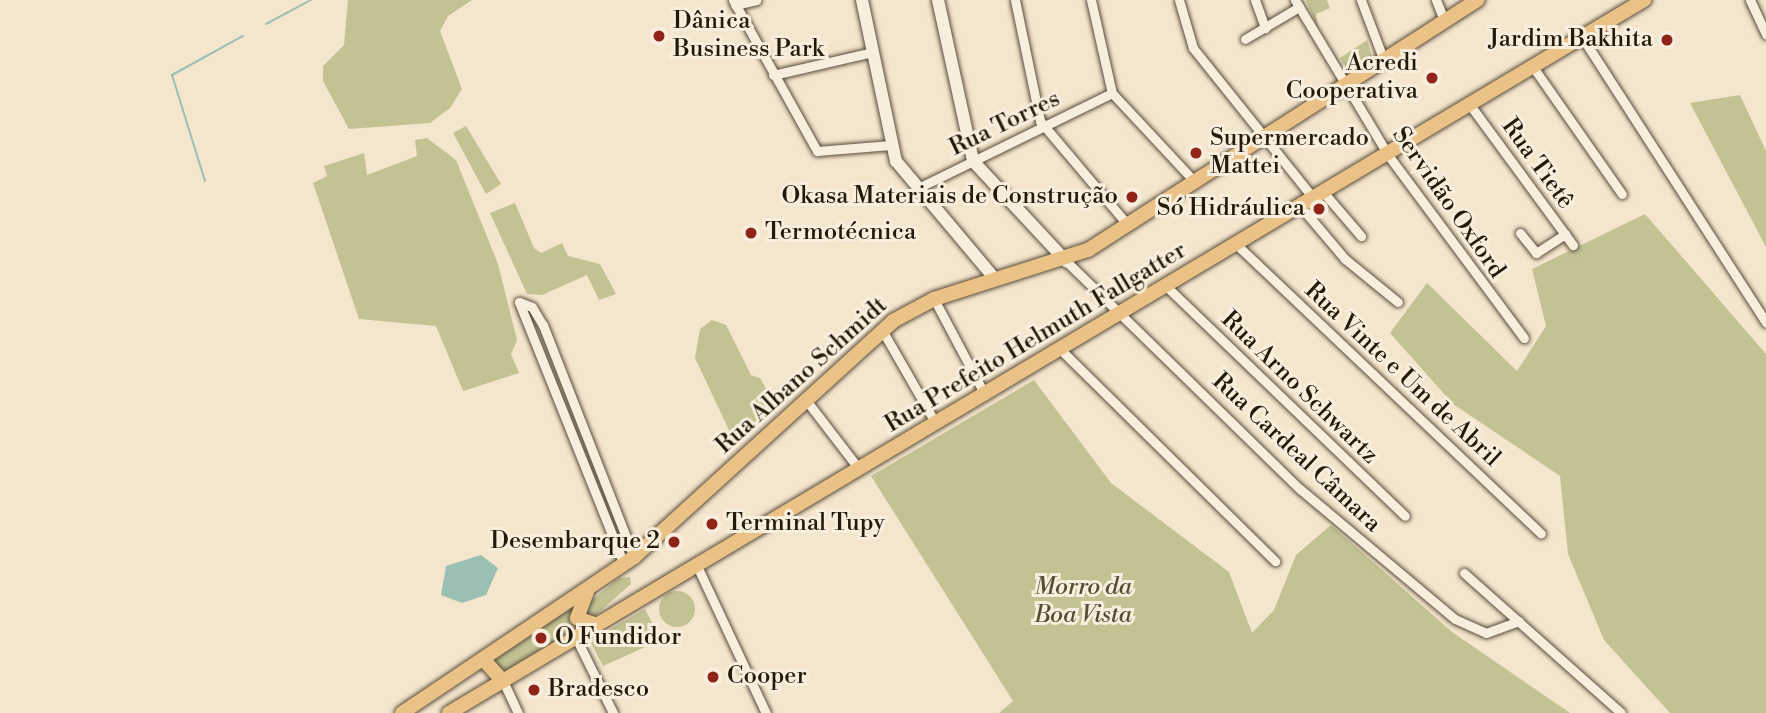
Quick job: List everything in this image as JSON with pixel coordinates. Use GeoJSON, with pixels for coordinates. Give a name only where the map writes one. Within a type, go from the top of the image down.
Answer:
{"type":"FeatureCollection","features":[{"type":"Feature","properties":{"kind":"main road","name":"Rua Albano Schmidt"},"geometry":{"type":"LineString","coordinates":[[402,713],[629,561],[882,330],[934,299],[1066,261],[1128,225],[1478,0]]}},
{"type":"Feature","properties":{"kind":"main road","name":"Rua Prefeito Helmuth Fallgatter"},"geometry":{"type":"LineString","coordinates":[[449,713],[1313,200],[1644,0]]}},
{"type":"Feature","properties":{"kind":"main road"},"geometry":{"type":"LineString","coordinates":[[596,583],[576,615],[584,625],[598,625]]}},
{"type":"Feature","properties":{"kind":"main road"},"geometry":{"type":"LineString","coordinates":[[483,659],[503,681]]}},
{"type":"Feature","properties":{"kind":"street"},"geometry":{"type":"LineString","coordinates":[[756,0],[734,2],[773,75],[822,155],[891,145]]}},
{"type":"Feature","properties":{"kind":"street"},"geometry":{"type":"LineString","coordinates":[[862,0],[891,145],[915,189],[996,280]]}},
{"type":"Feature","properties":{"kind":"street"},"geometry":{"type":"LineString","coordinates":[[938,0],[973,161],[1066,261]]}},
{"type":"Feature","properties":{"kind":"street"},"geometry":{"type":"LineString","coordinates":[[1015,0],[1044,127],[1128,225]]}},
{"type":"Feature","properties":{"kind":"street"},"geometry":{"type":"LineString","coordinates":[[1091,0],[1112,93],[1195,182]]}},
{"type":"Feature","properties":{"kind":"street"},"geometry":{"type":"LineString","coordinates":[[1179,0],[1189,42],[1313,200],[1345,259],[1398,302]]}},
{"type":"Feature","properties":{"kind":"street"},"geometry":{"type":"LineString","coordinates":[[1255,0],[1265,28]]}},
{"type":"Feature","properties":{"kind":"street"},"geometry":{"type":"LineString","coordinates":[[1361,0],[1384,61]]}},
{"type":"Feature","properties":{"kind":"street"},"geometry":{"type":"LineString","coordinates":[[1436,0],[1444,22]]}},
{"type":"Feature","properties":{"kind":"street"},"geometry":{"type":"LineString","coordinates":[[1750,0],[1766,35]]}},
{"type":"Feature","properties":{"kind":"street"},"geometry":{"type":"LineString","coordinates":[[1245,40],[1297,3]]}},
{"type":"Feature","properties":{"kind":"street","name":"Servidão Oxford"},"geometry":{"type":"LineString","coordinates":[[1297,3],[1388,155],[1524,338]]}},
{"type":"Feature","properties":{"kind":"street"},"geometry":{"type":"LineString","coordinates":[[1582,37],[1766,323]]}},
{"type":"Feature","properties":{"kind":"street"},"geometry":{"type":"LineString","coordinates":[[773,75],[873,52]]}},
{"type":"Feature","properties":{"kind":"street"},"geometry":{"type":"LineString","coordinates":[[1534,67],[1622,194]]}},
{"type":"Feature","properties":{"kind":"street","name":"Rua Torres"},"geometry":{"type":"LineString","coordinates":[[915,189],[1112,93]]}},
{"type":"Feature","properties":{"kind":"street","name":"Rua Tietê"},"geometry":{"type":"LineString","coordinates":[[1470,105],[1573,245]]}},
{"type":"Feature","properties":{"kind":"street"},"geometry":{"type":"LineString","coordinates":[[1313,200],[1361,236]]}},
{"type":"Feature","properties":{"kind":"street"},"geometry":{"type":"LineString","coordinates":[[1520,233],[1536,253],[1565,234]]}},
{"type":"Feature","properties":{"kind":"street","name":"Rua Vinte e Um de Abril"},"geometry":{"type":"LineString","coordinates":[[1237,245],[1541,533]]}},
{"type":"Feature","properties":{"kind":"street","name":"Rua Cardeal Câmara"},"geometry":{"type":"LineString","coordinates":[[1066,261],[1123,313],[1307,496],[1455,619],[1486,633],[1519,621]]}},
{"type":"Feature","properties":{"kind":"street","name":"Rua Arno Schwartz"},"geometry":{"type":"LineString","coordinates":[[1167,287],[1405,516]]}},
{"type":"Feature","properties":{"kind":"street"},"geometry":{"type":"LineString","coordinates":[[934,299],[985,395]]}},
{"type":"Feature","properties":{"kind":"street"},"geometry":{"type":"LineString","coordinates":[[519,302],[537,313],[565,382],[629,561],[519,302]]}},
{"type":"Feature","properties":{"kind":"street"},"geometry":{"type":"LineString","coordinates":[[882,330],[936,424]]}},
{"type":"Feature","properties":{"kind":"street"},"geometry":{"type":"LineString","coordinates":[[1061,350],[1275,561]]}},
{"type":"Feature","properties":{"kind":"street"},"geometry":{"type":"LineString","coordinates":[[553,387],[565,382]]}},
{"type":"Feature","properties":{"kind":"street"},"geometry":{"type":"LineString","coordinates":[[806,400],[859,470]]}},
{"type":"Feature","properties":{"kind":"street"},"geometry":{"type":"LineString","coordinates":[[697,566],[766,713]]}},
{"type":"Feature","properties":{"kind":"street"},"geometry":{"type":"LineString","coordinates":[[1464,573],[1621,713]]}},
{"type":"Feature","properties":{"kind":"street"},"geometry":{"type":"LineString","coordinates":[[576,638],[613,713]]}},
{"type":"Feature","properties":{"kind":"street"},"geometry":{"type":"LineString","coordinates":[[503,681],[518,713]]}},
{"type":"Feature","properties":{"kind":"green space"},"geometry":{"type":"Polygon","coordinates":[[[348,0],[472,0],[448,16],[440,31],[462,89],[450,108],[430,123],[349,129],[323,81],[323,66],[344,45],[348,0]]]}},
{"type":"Feature","properties":{"kind":"green space"},"geometry":{"type":"Polygon","coordinates":[[[1306,0],[1327,0],[1330,8],[1316,14],[1318,28],[1306,0]]]}},
{"type":"Feature","properties":{"kind":"green space"},"geometry":{"type":"Polygon","coordinates":[[[1367,40],[1372,57],[1347,69],[1340,58],[1367,40]]]}},
{"type":"Feature","properties":{"kind":"green space"},"geometry":{"type":"Polygon","coordinates":[[[1740,95],[1766,151],[1766,247],[1690,103],[1740,95]]]}},
{"type":"Feature","properties":{"kind":"green space"},"geometry":{"type":"Polygon","coordinates":[[[466,126],[501,184],[486,194],[453,133],[466,126]]]}},
{"type":"Feature","properties":{"kind":"green space"},"geometry":{"type":"Polygon","coordinates":[[[427,138],[456,160],[498,264],[517,340],[511,354],[519,373],[463,391],[436,326],[359,319],[313,183],[327,176],[324,166],[364,153],[367,175],[417,156],[415,140],[427,138]]]}},
{"type":"Feature","properties":{"kind":"green space"},"geometry":{"type":"Polygon","coordinates":[[[515,203],[534,248],[541,253],[562,243],[568,256],[600,264],[616,294],[599,300],[587,275],[542,295],[527,294],[490,213],[515,203]]]}},
{"type":"Feature","properties":{"kind":"green space"},"geometry":{"type":"Polygon","coordinates":[[[1645,214],[1766,354],[1766,713],[1670,713],[1604,640],[1568,554],[1560,476],[1453,404],[1390,333],[1427,283],[1517,371],[1546,326],[1532,269],[1645,214]]]}},
{"type":"Feature","properties":{"kind":"green space"},"geometry":{"type":"Polygon","coordinates":[[[712,320],[726,325],[751,375],[760,378],[776,406],[736,445],[695,358],[700,329],[712,320]]]}},
{"type":"Feature","properties":{"kind":"green space","name":"Morro da Boa Vista"},"geometry":{"type":"Polygon","coordinates":[[[1034,380],[1111,483],[1229,572],[1252,633],[1274,610],[1296,555],[1331,525],[1452,632],[1570,713],[999,713],[1013,701],[871,476],[1034,380]]]}},
{"type":"Feature","properties":{"kind":"green space"},"geometry":{"type":"Polygon","coordinates":[[[630,577],[631,584],[589,621],[585,606],[619,578],[630,577]]]}},
{"type":"Feature","properties":{"kind":"green space"},"geometry":{"type":"Polygon","coordinates":[[[677,591],[690,596],[695,609],[690,622],[677,627],[664,622],[659,609],[664,596],[677,591]]]}},
{"type":"Feature","properties":{"kind":"green space"},"geometry":{"type":"Polygon","coordinates":[[[573,606],[583,628],[504,673],[490,660],[573,606]]]}},
{"type":"Feature","properties":{"kind":"green space"},"geometry":{"type":"Polygon","coordinates":[[[645,609],[661,640],[603,666],[590,641],[645,609]]]}},
{"type":"Feature","properties":{"kind":"water"},"geometry":{"type":"Polygon","coordinates":[[[481,555],[498,568],[486,595],[462,603],[441,595],[446,566],[481,555]]]}},
{"type":"Feature","properties":{"kind":"waterway"},"geometry":{"type":"LineString","coordinates":[[266,24],[311,0]]}},
{"type":"Feature","properties":{"kind":"waterway"},"geometry":{"type":"LineString","coordinates":[[205,181],[172,75],[243,36]]}},
{"type":"Feature","properties":{"kind":"place","name":"Dânica Business Park"},"geometry":{"type":"Point","coordinates":[659,36]}},
{"type":"Feature","properties":{"kind":"place","name":"Jardim Bakhita"},"geometry":{"type":"Point","coordinates":[1667,40]}},
{"type":"Feature","properties":{"kind":"place","name":"Acredi Cooperativa"},"geometry":{"type":"Point","coordinates":[1432,78]}},
{"type":"Feature","properties":{"kind":"place","name":"Supermercado Mattei"},"geometry":{"type":"Point","coordinates":[1196,153]}},
{"type":"Feature","properties":{"kind":"place","name":"Okasa Materiais de Construção"},"geometry":{"type":"Point","coordinates":[1132,197]}},
{"type":"Feature","properties":{"kind":"place","name":"Só Hidráulica"},"geometry":{"type":"Point","coordinates":[1319,209]}},
{"type":"Feature","properties":{"kind":"place","name":"Termotécnica"},"geometry":{"type":"Point","coordinates":[751,233]}},
{"type":"Feature","properties":{"kind":"place","name":"Terminal Tupy"},"geometry":{"type":"Point","coordinates":[712,524]}},
{"type":"Feature","properties":{"kind":"place","name":"Desembarque 2"},"geometry":{"type":"Point","coordinates":[674,542]}},
{"type":"Feature","properties":{"kind":"place","name":"O Fundidor"},"geometry":{"type":"Point","coordinates":[541,638]}},
{"type":"Feature","properties":{"kind":"place","name":"Cooper"},"geometry":{"type":"Point","coordinates":[713,677]}},
{"type":"Feature","properties":{"kind":"place","name":"Bradesco"},"geometry":{"type":"Point","coordinates":[534,690]}}]}
